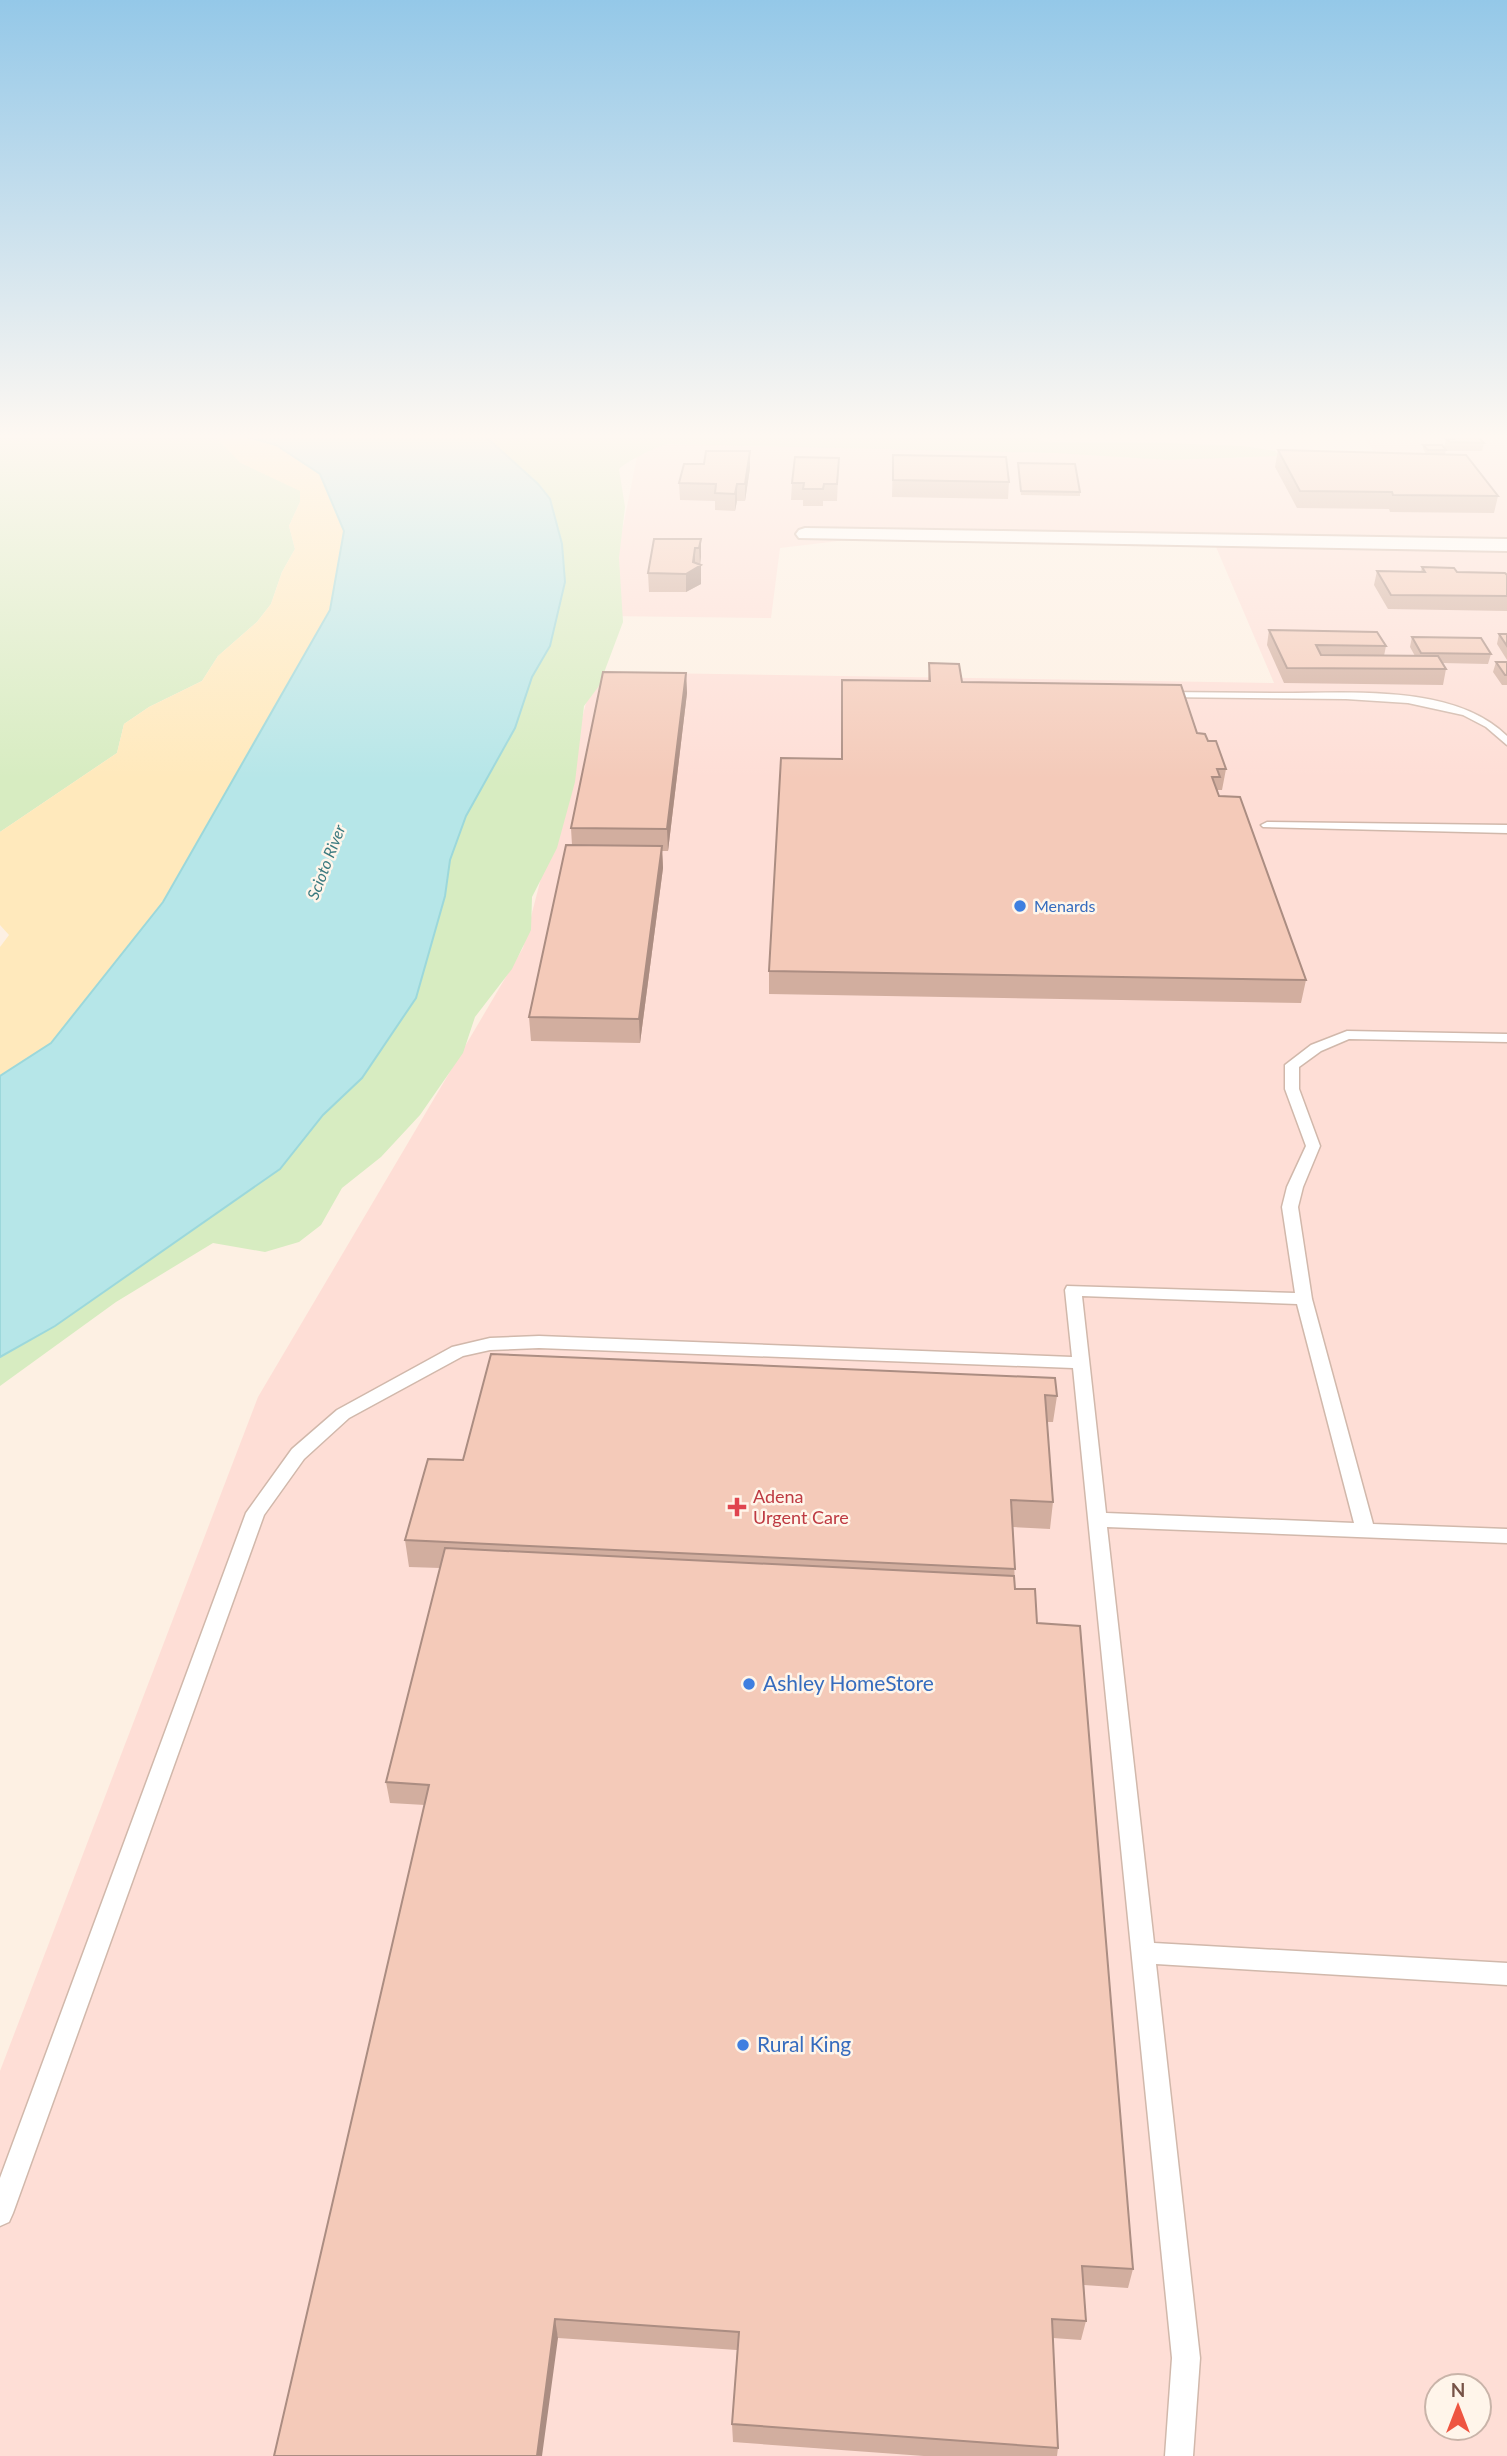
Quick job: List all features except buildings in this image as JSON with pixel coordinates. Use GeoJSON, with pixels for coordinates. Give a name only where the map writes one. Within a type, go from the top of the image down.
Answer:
{"type":"FeatureCollection","features":[{"type":"Feature","properties":{"kind":"lane"},"geometry":{"type":"LineString","coordinates":[[1155,694],[1406,699],[1456,710],[1483,721],[1501,733],[1507,742]]}},
{"type":"Feature","properties":{"kind":"lane"},"geometry":{"type":"LineString","coordinates":[[1267,825],[1507,829]]}},
{"type":"Feature","properties":{"kind":"lane"},"geometry":{"type":"LineString","coordinates":[[1366,1532],[1304,1299],[1290,1207],[1295,1187],[1313,1146],[1292,1089],[1292,1065],[1316,1048],[1347,1035],[1507,1038]]}},
{"type":"Feature","properties":{"kind":"lane"},"geometry":{"type":"LineString","coordinates":[[1179,2456],[1186,2358],[1073,1290],[1304,1299]]}},
{"type":"Feature","properties":{"kind":"lane"},"geometry":{"type":"LineString","coordinates":[[0,2213],[256,1513],[299,1454],[343,1414],[458,1351],[490,1344],[539,1342],[1079,1363]]}},
{"type":"Feature","properties":{"kind":"lane"},"geometry":{"type":"LineString","coordinates":[[1098,1520],[1507,1536]]}},
{"type":"Feature","properties":{"kind":"lane"},"geometry":{"type":"LineString","coordinates":[[1142,1953],[1507,1975]]}},
{"type":"Feature","properties":{"kind":"shaded area"},"geometry":{"type":"Polygon","coordinates":[[[618,550],[780,550],[771,618],[605,616],[618,550]]]}},
{"type":"Feature","properties":{"kind":"shaded area"},"geometry":{"type":"Polygon","coordinates":[[[1217,550],[1507,550],[1507,2456],[0,2456],[0,2071],[258,1397],[523,948],[594,672],[1274,683],[1217,550]]]}},
{"type":"Feature","properties":{"kind":"green space"},"geometry":{"type":"Polygon","coordinates":[[[0,550],[295,550],[282,572],[271,604],[257,622],[218,656],[202,681],[149,707],[124,724],[117,753],[0,832],[0,550]]]}},
{"type":"Feature","properties":{"kind":"green space"},"geometry":{"type":"Polygon","coordinates":[[[520,550],[620,550],[623,622],[599,686],[584,706],[575,782],[557,848],[532,897],[531,930],[512,969],[475,1017],[463,1053],[420,1115],[381,1157],[342,1188],[321,1225],[299,1242],[265,1252],[213,1243],[116,1302],[0,1386],[0,1357],[55,1326],[280,1169],[323,1115],[362,1078],[445,896],[450,860],[466,816],[515,728],[532,677],[550,646],[520,550]]]}},
{"type":"Feature","properties":{"kind":"sand"},"geometry":{"type":"Polygon","coordinates":[[[295,550],[341,550],[330,610],[163,902],[51,1043],[0,1076],[0,947],[9,935],[0,925],[0,832],[117,753],[124,724],[149,707],[202,681],[218,656],[257,622],[271,604],[282,572],[295,550]]]}},
{"type":"Feature","properties":{"kind":"water","name":"Scioto River"},"geometry":{"type":"Polygon","coordinates":[[[341,550],[562,550],[565,582],[550,646],[532,677],[515,728],[466,816],[450,860],[445,896],[416,998],[362,1078],[323,1115],[280,1169],[55,1326],[0,1357],[0,1076],[51,1043],[163,902],[330,610],[341,550]]]}},
{"type":"Feature","properties":{"kind":"place","name":"Menards"},"geometry":{"type":"Point","coordinates":[1020,906]}},
{"type":"Feature","properties":{"kind":"place","name":"Adena Urgent Care"},"geometry":{"type":"Point","coordinates":[737,1507]}},
{"type":"Feature","properties":{"kind":"place","name":"Ashley HomeStore"},"geometry":{"type":"Point","coordinates":[749,1684]}},
{"type":"Feature","properties":{"kind":"place","name":"Rural King"},"geometry":{"type":"Point","coordinates":[743,2045]}}]}
